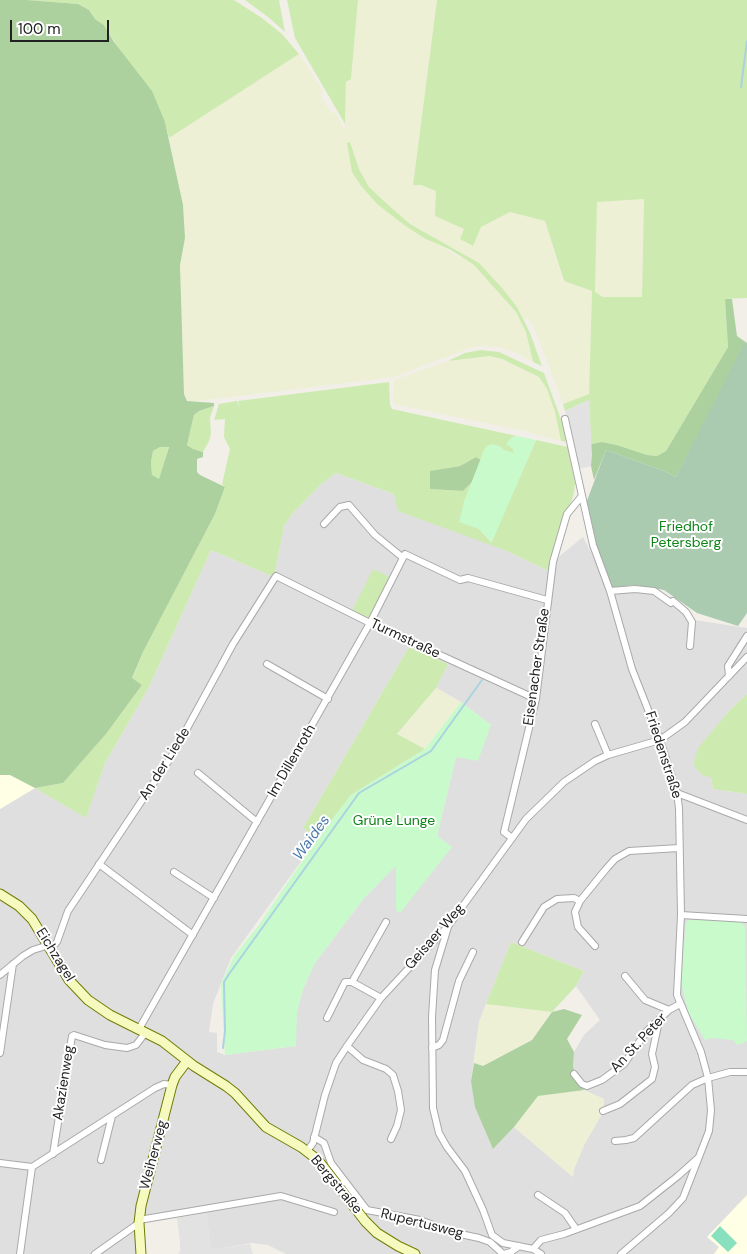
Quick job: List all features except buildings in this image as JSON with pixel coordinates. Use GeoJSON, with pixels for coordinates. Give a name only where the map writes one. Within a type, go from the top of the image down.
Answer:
{"type":"FeatureCollection","features":[{"type":"Feature","properties":{"kind":"main road","name":"Eichzagel"},"geometry":{"type":"LineString","coordinates":[[0,894],[29,915],[65,973],[83,996],[110,1015],[143,1030],[166,1044],[187,1061]]}},
{"type":"Feature","properties":{"kind":"main road","name":"Weiherweg"},"geometry":{"type":"LineString","coordinates":[[141,1254],[139,1222],[141,1206],[172,1085],[175,1077],[187,1061]]}},
{"type":"Feature","properties":{"kind":"main road","name":"Bergstraße"},"geometry":{"type":"LineString","coordinates":[[187,1061],[235,1093],[257,1118],[272,1131],[308,1151],[325,1168],[371,1227],[387,1240],[415,1254]]}},
{"type":"Feature","properties":{"kind":"street","name":"Friedenstraße"},"geometry":{"type":"LineString","coordinates":[[564,419],[593,545],[610,591],[632,669],[660,740],[677,793],[679,808],[680,915],[676,986],[680,1004],[701,1052],[708,1078],[711,1121],[688,1190],[677,1206],[621,1254]]}},
{"type":"Feature","properties":{"kind":"street","name":"Eisenacher Straße"},"geometry":{"type":"LineString","coordinates":[[512,838],[504,832],[536,699],[553,562],[568,514],[581,497]]}},
{"type":"Feature","properties":{"kind":"street"},"geometry":{"type":"LineString","coordinates":[[324,524],[340,507],[349,505],[375,535],[402,557],[405,554],[460,580],[468,578],[547,600]]}},
{"type":"Feature","properties":{"kind":"street","name":"Im Dillenroth"},"geometry":{"type":"LineString","coordinates":[[143,1030],[192,936],[370,623],[402,557]]}},
{"type":"Feature","properties":{"kind":"street","name":"Turmstraße"},"geometry":{"type":"LineString","coordinates":[[276,576],[370,623],[536,699]]}},
{"type":"Feature","properties":{"kind":"street","name":"An der Liede"},"geometry":{"type":"LineString","coordinates":[[50,947],[58,942],[68,911],[173,754],[233,644],[276,576]]}},
{"type":"Feature","properties":{"kind":"street"},"geometry":{"type":"LineString","coordinates":[[610,591],[635,589],[654,591],[671,603],[673,601],[686,612],[692,622],[690,646]]}},
{"type":"Feature","properties":{"kind":"street"},"geometry":{"type":"LineString","coordinates":[[730,676],[728,666],[747,636]]}},
{"type":"Feature","properties":{"kind":"street","name":"Geisaer Weg"},"geometry":{"type":"LineString","coordinates":[[308,1151],[336,1063],[347,1046],[381,998],[449,925],[526,819],[564,782],[594,761],[660,740],[685,722],[747,657]]}},
{"type":"Feature","properties":{"kind":"street"},"geometry":{"type":"LineString","coordinates":[[267,664],[328,699]]}},
{"type":"Feature","properties":{"kind":"street"},"geometry":{"type":"LineString","coordinates":[[595,724],[608,755]]}},
{"type":"Feature","properties":{"kind":"street"},"geometry":{"type":"LineString","coordinates":[[198,773],[257,822]]}},
{"type":"Feature","properties":{"kind":"street"},"geometry":{"type":"LineString","coordinates":[[677,793],[747,820]]}},
{"type":"Feature","properties":{"kind":"street"},"geometry":{"type":"LineString","coordinates":[[595,946],[578,927],[575,912],[580,901],[611,864],[622,854],[629,851],[679,848]]}},
{"type":"Feature","properties":{"kind":"street"},"geometry":{"type":"LineString","coordinates":[[100,864],[192,936]]}},
{"type":"Feature","properties":{"kind":"street"},"geometry":{"type":"LineString","coordinates":[[174,872],[214,898]]}},
{"type":"Feature","properties":{"kind":"street"},"geometry":{"type":"LineString","coordinates":[[522,942],[544,907],[556,899],[574,898],[580,901]]}},
{"type":"Feature","properties":{"kind":"street"},"geometry":{"type":"LineString","coordinates":[[680,915],[747,919]]}},
{"type":"Feature","properties":{"kind":"street"},"geometry":{"type":"LineString","coordinates":[[352,982],[386,922]]}},
{"type":"Feature","properties":{"kind":"street"},"geometry":{"type":"LineString","coordinates":[[449,925],[435,970],[432,1048],[433,1108],[439,1133],[447,1148],[465,1171],[492,1235],[500,1242],[533,1249],[541,1254]]}},
{"type":"Feature","properties":{"kind":"street"},"geometry":{"type":"LineString","coordinates":[[0,975],[28,953],[50,947]]}},
{"type":"Feature","properties":{"kind":"street"},"geometry":{"type":"LineString","coordinates":[[432,1048],[439,1045],[443,1040],[459,981],[473,952]]}},
{"type":"Feature","properties":{"kind":"street"},"geometry":{"type":"LineString","coordinates":[[0,1053],[13,964]]}},
{"type":"Feature","properties":{"kind":"street"},"geometry":{"type":"LineString","coordinates":[[625,976],[645,1000],[669,1010]]}},
{"type":"Feature","properties":{"kind":"street"},"geometry":{"type":"LineString","coordinates":[[327,1018],[345,982],[352,982],[381,998]]}},
{"type":"Feature","properties":{"kind":"street","name":"An St. Peter"},"geometry":{"type":"LineString","coordinates":[[574,1074],[582,1084],[588,1086],[602,1080],[624,1064],[646,1032],[669,1010],[680,1004]]}},
{"type":"Feature","properties":{"kind":"street"},"geometry":{"type":"LineString","coordinates":[[603,1111],[620,1104],[652,1079],[655,1067],[652,1054],[659,1021]]}},
{"type":"Feature","properties":{"kind":"street","name":"Akazienweg"},"geometry":{"type":"LineString","coordinates":[[53,1154],[72,1036],[74,1034],[109,1046],[127,1048],[136,1045],[143,1030]]}},
{"type":"Feature","properties":{"kind":"street"},"geometry":{"type":"LineString","coordinates":[[347,1046],[363,1060],[386,1069],[393,1075],[401,1110],[391,1139]]}},
{"type":"Feature","properties":{"kind":"street"},"geometry":{"type":"LineString","coordinates":[[615,1141],[634,1138],[692,1085],[730,1072],[747,1072]]}},
{"type":"Feature","properties":{"kind":"street"},"geometry":{"type":"LineString","coordinates":[[0,1163],[32,1167],[155,1088],[162,1084],[172,1085]]}},
{"type":"Feature","properties":{"kind":"street"},"geometry":{"type":"LineString","coordinates":[[101,1160],[112,1116]]}},
{"type":"Feature","properties":{"kind":"street","name":"Rupertusweg"},"geometry":{"type":"LineString","coordinates":[[314,1137],[324,1143],[332,1164],[367,1210],[420,1220],[451,1232],[479,1238],[490,1242],[503,1254],[511,1252],[519,1246]]}},
{"type":"Feature","properties":{"kind":"street"},"geometry":{"type":"LineString","coordinates":[[533,1249],[541,1240],[640,1206],[678,1176],[700,1155]]}},
{"type":"Feature","properties":{"kind":"street"},"geometry":{"type":"LineString","coordinates":[[20,1254],[32,1167]]}},
{"type":"Feature","properties":{"kind":"street"},"geometry":{"type":"LineString","coordinates":[[538,1194],[565,1213],[576,1229]]}},
{"type":"Feature","properties":{"kind":"street"},"geometry":{"type":"LineString","coordinates":[[95,1254],[139,1222],[281,1196],[334,1212]]}},
{"type":"Feature","properties":{"kind":"street"},"geometry":{"type":"LineString","coordinates":[[106,1246],[106,1254]]}},
{"type":"Feature","properties":{"kind":"shaded area"},"geometry":{"type":"Polygon","coordinates":[[[358,0],[437,0],[413,185],[421,185],[436,191],[464,229],[473,245],[481,227],[510,212],[545,221],[563,281],[592,291],[589,394],[563,404],[538,337],[528,317],[524,321],[517,307],[479,263],[410,224],[369,187],[359,169],[350,142],[360,186],[377,204],[404,225],[474,265],[516,312],[526,332],[533,362],[499,347],[481,346],[467,349],[394,377],[190,402],[184,394],[180,265],[185,238],[183,205],[169,138],[299,54],[324,93],[320,95],[332,114],[335,112],[346,132],[346,82],[351,79],[358,0]]]}},
{"type":"Feature","properties":{"kind":"shaded area"},"geometry":{"type":"Polygon","coordinates":[[[644,198],[642,297],[603,297],[595,292],[596,202],[644,198]]]}},
{"type":"Feature","properties":{"kind":"shaded area"},"geometry":{"type":"Polygon","coordinates":[[[490,356],[502,359],[539,377],[547,389],[555,412],[561,441],[520,430],[393,404],[394,380],[448,361],[490,356]]]}},
{"type":"Feature","properties":{"kind":"shaded area"},"geometry":{"type":"Polygon","coordinates":[[[589,400],[591,466],[578,469],[565,411],[589,400]]]}},
{"type":"Feature","properties":{"kind":"shaded area"},"geometry":{"type":"Polygon","coordinates":[[[336,473],[394,494],[549,571],[561,555],[583,537],[612,594],[638,592],[657,595],[672,602],[688,619],[747,628],[747,694],[730,710],[699,748],[693,765],[711,777],[713,789],[747,794],[747,1254],[286,1254],[268,1245],[252,1243],[211,1250],[206,1213],[147,1221],[136,1231],[137,1254],[0,1254],[0,809],[35,788],[86,817],[105,763],[149,687],[211,550],[274,577],[284,526],[293,513],[319,486],[336,473]],[[409,647],[303,828],[318,838],[231,958],[213,1004],[209,1032],[217,1033],[217,1052],[225,1055],[295,1046],[297,1011],[303,989],[315,963],[364,898],[396,865],[396,910],[452,847],[437,836],[456,757],[491,725],[461,702],[436,688],[448,664],[409,647]],[[511,942],[479,1022],[471,1081],[494,1148],[514,1127],[573,1177],[574,1169],[584,1145],[603,1112],[604,1099],[584,1090],[577,1081],[573,1066],[574,1052],[584,1035],[600,1020],[576,986],[584,971],[511,942]]]}},
{"type":"Feature","properties":{"kind":"shaded area"},"geometry":{"type":"Polygon","coordinates":[[[436,688],[461,702],[425,749],[397,735],[436,688]]]}},
{"type":"Feature","properties":{"kind":"shaded area"},"geometry":{"type":"Polygon","coordinates":[[[0,775],[10,775],[35,788],[0,809],[0,775]]]}},
{"type":"Feature","properties":{"kind":"shaded area"},"geometry":{"type":"Polygon","coordinates":[[[486,1004],[552,1012],[532,1039],[483,1066],[474,1063],[479,1022],[486,1004]]]}},
{"type":"Feature","properties":{"kind":"shaded area"},"geometry":{"type":"Polygon","coordinates":[[[584,1090],[604,1099],[603,1112],[584,1145],[574,1169],[573,1177],[514,1127],[538,1096],[584,1090]]]}},
{"type":"Feature","properties":{"kind":"shaded area"},"geometry":{"type":"Polygon","coordinates":[[[747,1195],[747,1254],[714,1254],[719,1247],[707,1237],[747,1195]]]}},
{"type":"Feature","properties":{"kind":"shaded area"},"geometry":{"type":"Polygon","coordinates":[[[206,1213],[211,1250],[250,1244],[253,1254],[178,1254],[180,1252],[180,1242],[177,1218],[206,1213]]]}},
{"type":"Feature","properties":{"kind":"green space"},"geometry":{"type":"Polygon","coordinates":[[[0,0],[27,0],[78,4],[89,10],[95,19],[104,25],[114,42],[152,91],[165,122],[183,205],[185,238],[180,265],[184,394],[187,401],[214,403],[214,406],[199,411],[194,415],[187,445],[203,452],[203,457],[197,459],[197,472],[225,487],[215,514],[143,652],[132,678],[142,685],[106,734],[63,783],[35,788],[10,775],[0,775],[0,0]],[[160,447],[153,451],[151,462],[152,475],[159,479],[169,447],[160,447]]]}},
{"type":"Feature","properties":{"kind":"green space"},"geometry":{"type":"Polygon","coordinates":[[[27,0],[234,0],[282,34],[299,54],[169,138],[165,122],[104,25],[95,19],[89,10],[78,4],[27,0]]]}},
{"type":"Feature","properties":{"kind":"green space"},"geometry":{"type":"Polygon","coordinates":[[[245,0],[279,0],[285,32],[268,17],[245,0]]]}},
{"type":"Feature","properties":{"kind":"green space"},"geometry":{"type":"Polygon","coordinates":[[[287,0],[358,0],[351,79],[346,82],[345,124],[295,38],[287,0]]]}},
{"type":"Feature","properties":{"kind":"green space"},"geometry":{"type":"Polygon","coordinates":[[[437,0],[747,0],[747,298],[725,299],[728,347],[666,451],[657,456],[602,442],[591,444],[589,400],[565,411],[563,404],[589,394],[592,291],[564,281],[545,221],[510,212],[481,227],[473,246],[460,239],[464,229],[435,216],[436,191],[421,185],[413,185],[437,0]],[[644,199],[597,202],[595,292],[603,297],[642,297],[644,199]]]}},
{"type":"Feature","properties":{"kind":"green space"},"geometry":{"type":"Polygon","coordinates":[[[350,142],[359,169],[369,187],[410,224],[479,263],[502,288],[517,307],[530,333],[542,366],[533,362],[526,332],[516,312],[474,265],[451,250],[424,238],[404,225],[377,204],[361,186],[352,172],[347,143],[350,142]]]}},
{"type":"Feature","properties":{"kind":"green space"},"geometry":{"type":"Polygon","coordinates":[[[725,299],[732,299],[737,336],[747,343],[676,477],[606,450],[594,480],[591,466],[591,444],[602,442],[657,456],[666,451],[728,347],[725,299]]]}},
{"type":"Feature","properties":{"kind":"green space","name":"Friedhof Petersberg"},"geometry":{"type":"Polygon","coordinates":[[[744,343],[747,343],[747,613],[738,626],[697,613],[664,590],[634,585],[611,588],[595,544],[585,506],[606,450],[676,477],[744,343]]]}},
{"type":"Feature","properties":{"kind":"green space"},"geometry":{"type":"Polygon","coordinates":[[[480,350],[499,352],[544,373],[563,425],[566,442],[561,441],[555,412],[547,389],[539,377],[502,359],[490,356],[448,361],[465,353],[480,350]]]}},
{"type":"Feature","properties":{"kind":"green space"},"geometry":{"type":"Polygon","coordinates":[[[389,382],[392,409],[517,436],[511,438],[514,454],[504,450],[484,450],[481,460],[476,457],[460,466],[431,471],[430,489],[463,491],[472,482],[464,502],[479,529],[491,542],[536,440],[568,447],[575,483],[574,493],[549,571],[507,551],[398,511],[394,494],[336,473],[319,486],[293,513],[284,526],[274,577],[211,550],[149,687],[105,763],[86,818],[35,788],[63,783],[106,734],[142,685],[132,679],[143,652],[215,514],[225,487],[222,484],[230,449],[224,437],[225,419],[214,420],[219,404],[237,401],[240,408],[238,401],[389,382]]]}},
{"type":"Feature","properties":{"kind":"green space"},"geometry":{"type":"Polygon","coordinates":[[[214,406],[210,418],[211,434],[209,441],[203,452],[193,449],[187,445],[194,415],[199,411],[214,406]]]}},
{"type":"Feature","properties":{"kind":"green space"},"geometry":{"type":"Polygon","coordinates":[[[517,436],[536,440],[492,542],[479,529],[459,522],[464,502],[484,450],[492,444],[514,453],[513,449],[506,444],[511,438],[517,436]]]}},
{"type":"Feature","properties":{"kind":"green space"},"geometry":{"type":"Polygon","coordinates":[[[169,446],[159,480],[152,475],[151,462],[153,451],[160,447],[169,446]]]}},
{"type":"Feature","properties":{"kind":"green space"},"geometry":{"type":"Polygon","coordinates":[[[476,457],[481,460],[472,482],[463,491],[430,489],[430,471],[460,466],[476,457]]]}},
{"type":"Feature","properties":{"kind":"green space"},"geometry":{"type":"Polygon","coordinates":[[[373,569],[392,578],[371,620],[352,611],[373,569]]]}},
{"type":"Feature","properties":{"kind":"green space"},"geometry":{"type":"Polygon","coordinates":[[[409,647],[448,664],[436,688],[397,734],[425,749],[351,795],[318,838],[303,828],[409,647]]]}},
{"type":"Feature","properties":{"kind":"green space"},"geometry":{"type":"Polygon","coordinates":[[[747,694],[747,794],[713,789],[711,777],[703,776],[693,765],[698,748],[730,710],[747,694]]]}},
{"type":"Feature","properties":{"kind":"green space","name":"Grüne Lunge"},"geometry":{"type":"Polygon","coordinates":[[[461,702],[491,725],[478,761],[456,757],[437,836],[452,847],[400,913],[396,910],[396,866],[364,898],[315,963],[303,989],[297,1011],[296,1046],[225,1055],[221,984],[234,956],[258,926],[318,838],[351,795],[425,749],[461,702]]]}},
{"type":"Feature","properties":{"kind":"green space"},"geometry":{"type":"Polygon","coordinates":[[[690,919],[741,922],[745,927],[747,1041],[737,1045],[733,1040],[712,1038],[705,1040],[688,1012],[682,986],[682,971],[686,923],[690,919]]]}},
{"type":"Feature","properties":{"kind":"green space"},"geometry":{"type":"Polygon","coordinates":[[[511,942],[584,971],[576,986],[552,1012],[486,1004],[511,942]]]}},
{"type":"Feature","properties":{"kind":"green space"},"geometry":{"type":"Polygon","coordinates":[[[564,1009],[582,1015],[567,1039],[574,1052],[573,1066],[577,1081],[584,1090],[538,1096],[514,1127],[493,1149],[475,1107],[471,1081],[474,1063],[483,1066],[532,1040],[552,1012],[564,1009]]]}},
{"type":"Feature","properties":{"kind":"green space"},"geometry":{"type":"Polygon","coordinates":[[[720,1226],[737,1243],[728,1252],[711,1236],[720,1226]]]}},
{"type":"Feature","properties":{"kind":"waterway"},"geometry":{"type":"LineString","coordinates":[[741,87],[747,41]]}},
{"type":"Feature","properties":{"kind":"waterway","name":"Waides"},"geometry":{"type":"LineString","coordinates":[[223,1048],[225,1031],[224,982],[229,974],[359,793],[431,751],[482,680]]}}]}
